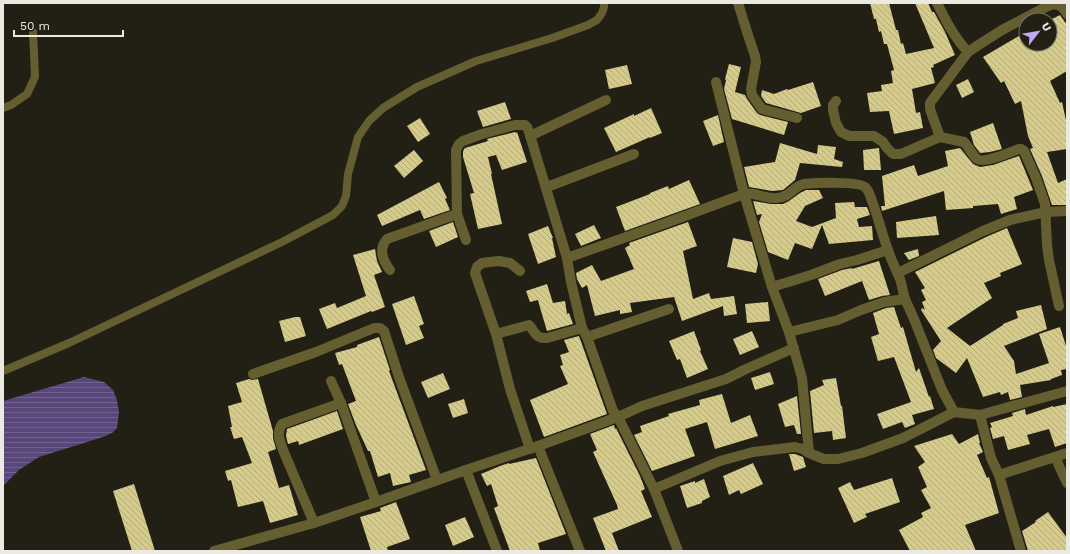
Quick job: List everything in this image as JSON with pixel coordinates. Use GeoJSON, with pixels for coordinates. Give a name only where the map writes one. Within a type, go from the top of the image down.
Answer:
{"type":"FeatureCollection","features":[{"type":"Feature","properties":{"kind":"street"},"geometry":{"type":"LineString","coordinates":[[738,3],[756,62],[751,89],[752,95],[762,108],[797,118]]}},
{"type":"Feature","properties":{"kind":"street"},"geometry":{"type":"LineString","coordinates":[[937,3],[951,30],[960,44],[968,52]]}},
{"type":"Feature","properties":{"kind":"street"},"geometry":{"type":"LineString","coordinates":[[940,137],[930,109],[930,103],[968,52],[1002,30],[1053,4],[1063,8],[1067,14]]}},
{"type":"Feature","properties":{"kind":"street"},"geometry":{"type":"LineString","coordinates":[[716,82],[744,194],[772,287],[789,332],[802,378],[809,453]]}},
{"type":"Feature","properties":{"kind":"street"},"geometry":{"type":"LineString","coordinates":[[530,136],[606,100]]}},
{"type":"Feature","properties":{"kind":"street"},"geometry":{"type":"LineString","coordinates":[[836,101],[833,105],[833,110],[836,123],[841,132],[850,136],[874,136],[883,142],[893,154],[901,154],[940,137],[964,142],[979,160],[986,160],[1019,149],[1024,151],[1036,178],[1045,204],[1048,253],[1059,306]]}},
{"type":"Feature","properties":{"kind":"street"},"geometry":{"type":"LineString","coordinates":[[466,240],[457,214],[456,150],[459,144],[482,134],[515,124],[525,124],[547,187],[567,258],[571,282],[584,333],[613,411],[618,417],[654,489],[678,551]]}},
{"type":"Feature","properties":{"kind":"street"},"geometry":{"type":"LineString","coordinates":[[547,187],[634,154]]}},
{"type":"Feature","properties":{"kind":"street"},"geometry":{"type":"LineString","coordinates":[[567,258],[744,194],[778,198],[786,196],[799,186],[805,184],[827,182],[863,186],[867,190],[878,215],[905,299],[942,390],[954,412]]}},
{"type":"Feature","properties":{"kind":"street"},"geometry":{"type":"LineString","coordinates":[[898,274],[983,231],[1010,220],[1046,212],[1067,211]]}},
{"type":"Feature","properties":{"kind":"street"},"geometry":{"type":"LineString","coordinates":[[390,270],[382,252],[382,247],[387,239],[457,214]]}},
{"type":"Feature","properties":{"kind":"street"},"geometry":{"type":"LineString","coordinates":[[772,287],[840,264],[888,250]]}},
{"type":"Feature","properties":{"kind":"street"},"geometry":{"type":"LineString","coordinates":[[520,271],[510,263],[499,261],[482,264],[477,267],[475,273],[496,334],[510,388],[534,448],[580,551]]}},
{"type":"Feature","properties":{"kind":"street"},"geometry":{"type":"LineString","coordinates":[[789,332],[838,320],[884,302],[905,299]]}},
{"type":"Feature","properties":{"kind":"street"},"geometry":{"type":"LineString","coordinates":[[496,334],[529,325],[538,337],[542,339],[584,333],[669,309]]}},
{"type":"Feature","properties":{"kind":"street"},"geometry":{"type":"LineString","coordinates":[[253,374],[316,352],[374,328],[380,328],[384,331],[400,380],[437,480]]}},
{"type":"Feature","properties":{"kind":"street"},"geometry":{"type":"LineString","coordinates":[[214,551],[314,523],[534,448],[618,417],[642,406],[726,379],[794,348]]}},
{"type":"Feature","properties":{"kind":"street"},"geometry":{"type":"LineString","coordinates":[[331,380],[341,403],[376,502]]}},
{"type":"Feature","properties":{"kind":"street"},"geometry":{"type":"LineString","coordinates":[[654,489],[720,461],[753,452],[795,447],[824,459],[838,459],[862,453],[902,438],[954,412],[980,414],[1067,391]]}},
{"type":"Feature","properties":{"kind":"street"},"geometry":{"type":"LineString","coordinates":[[314,523],[283,450],[279,438],[279,428],[282,424],[341,403]]}},
{"type":"Feature","properties":{"kind":"street"},"geometry":{"type":"LineString","coordinates":[[980,414],[991,458],[999,475],[1021,551]]}},
{"type":"Feature","properties":{"kind":"street"},"geometry":{"type":"LineString","coordinates":[[999,475],[1067,453]]}},
{"type":"Feature","properties":{"kind":"street"},"geometry":{"type":"LineString","coordinates":[[1055,457],[1067,482]]}},
{"type":"Feature","properties":{"kind":"street"},"geometry":{"type":"LineString","coordinates":[[466,470],[497,551]]}},
{"type":"Feature","properties":{"kind":"lane"},"geometry":{"type":"LineString","coordinates":[[3,371],[97,330],[282,242],[333,215],[342,206],[346,196],[348,174],[358,137],[369,121],[383,108],[417,87],[476,61],[552,38],[588,25],[597,20],[600,16],[604,3]]}},
{"type":"Feature","properties":{"kind":"lane"},"geometry":{"type":"LineString","coordinates":[[3,108],[11,105],[27,94],[35,77],[33,32]]}},
{"type":"Feature","properties":{"kind":"shaded area"},"geometry":{"type":"Polygon","coordinates":[[[84,377],[104,382],[113,390],[117,400],[119,412],[117,428],[112,433],[103,437],[39,457],[19,470],[3,486],[3,401],[84,377]]]}},
{"type":"Feature","properties":{"kind":"building"},"geometry":{"type":"Polygon","coordinates":[[[870,3],[889,3],[896,30],[898,30],[901,44],[903,43],[906,54],[934,48],[915,3],[928,3],[945,32],[955,55],[933,65],[934,67],[931,68],[935,83],[912,89],[916,113],[920,112],[923,128],[894,134],[889,111],[870,112],[867,93],[882,91],[881,85],[893,83],[891,71],[894,70],[887,44],[884,44],[881,31],[879,32],[870,3]]]}},
{"type":"Feature","properties":{"kind":"building"},"geometry":{"type":"Polygon","coordinates":[[[1060,15],[1067,25],[1067,71],[1050,81],[1060,103],[1062,102],[1067,125],[1067,149],[1047,152],[1058,183],[1067,179],[1067,205],[1052,205],[1042,176],[1030,149],[1033,148],[1028,136],[1021,101],[1015,104],[1004,81],[1001,83],[983,57],[1018,37],[1018,52],[1058,52],[1058,16],[1060,15]]]}},
{"type":"Feature","properties":{"kind":"building"},"geometry":{"type":"Polygon","coordinates":[[[729,64],[741,67],[735,92],[745,95],[760,115],[788,122],[784,135],[732,119],[724,89],[729,64]]]}},
{"type":"Feature","properties":{"kind":"building"},"geometry":{"type":"Polygon","coordinates":[[[627,65],[632,84],[609,89],[605,70],[627,65]]]}},
{"type":"Feature","properties":{"kind":"building"},"geometry":{"type":"Polygon","coordinates":[[[968,79],[974,92],[962,98],[956,85],[968,79]]]}},
{"type":"Feature","properties":{"kind":"building"},"geometry":{"type":"Polygon","coordinates":[[[813,82],[821,106],[801,113],[766,103],[761,96],[762,90],[774,94],[813,82]]]}},
{"type":"Feature","properties":{"kind":"building"},"geometry":{"type":"Polygon","coordinates":[[[505,102],[511,119],[483,127],[477,111],[505,102]]]}},
{"type":"Feature","properties":{"kind":"building"},"geometry":{"type":"Polygon","coordinates":[[[651,108],[662,133],[616,152],[604,128],[651,108]]]}},
{"type":"Feature","properties":{"kind":"building"},"geometry":{"type":"Polygon","coordinates":[[[718,115],[724,142],[713,146],[703,121],[718,115]]]}},
{"type":"Feature","properties":{"kind":"building"},"geometry":{"type":"Polygon","coordinates":[[[420,118],[430,134],[418,142],[407,126],[420,118]]]}},
{"type":"Feature","properties":{"kind":"building"},"geometry":{"type":"Polygon","coordinates":[[[993,123],[1002,149],[980,153],[974,145],[970,132],[993,123]]]}},
{"type":"Feature","properties":{"kind":"building"},"geometry":{"type":"Polygon","coordinates":[[[517,132],[527,162],[502,170],[496,155],[488,157],[502,224],[478,229],[470,194],[474,193],[463,157],[463,151],[465,148],[488,141],[487,139],[517,132]]]}},
{"type":"Feature","properties":{"kind":"building"},"geometry":{"type":"Polygon","coordinates":[[[780,143],[817,154],[818,145],[836,147],[834,159],[843,162],[842,167],[800,163],[795,180],[783,190],[772,191],[749,187],[744,167],[775,162],[780,143]]]}},
{"type":"Feature","properties":{"kind":"building"},"geometry":{"type":"Polygon","coordinates":[[[879,148],[881,170],[864,170],[863,150],[879,148]]]}},
{"type":"Feature","properties":{"kind":"building"},"geometry":{"type":"Polygon","coordinates":[[[960,148],[973,164],[980,167],[993,165],[1019,156],[1033,190],[1014,197],[1017,209],[1001,214],[998,204],[946,210],[944,191],[882,211],[881,206],[885,206],[882,176],[914,165],[918,176],[948,166],[945,151],[960,148]]]}},
{"type":"Feature","properties":{"kind":"building"},"geometry":{"type":"Polygon","coordinates":[[[414,150],[423,161],[404,178],[394,166],[414,150]]]}},
{"type":"Feature","properties":{"kind":"building"},"geometry":{"type":"Polygon","coordinates":[[[689,180],[700,204],[625,231],[616,207],[668,186],[669,189],[689,180]]]}},
{"type":"Feature","properties":{"kind":"building"},"geometry":{"type":"Polygon","coordinates":[[[439,182],[447,198],[445,199],[450,210],[424,219],[420,210],[382,226],[377,215],[439,182]]]}},
{"type":"Feature","properties":{"kind":"building"},"geometry":{"type":"Polygon","coordinates":[[[806,190],[819,190],[823,198],[805,206],[796,221],[812,227],[836,218],[835,203],[854,202],[855,207],[867,207],[870,215],[857,219],[859,227],[872,226],[873,240],[829,244],[822,225],[812,249],[795,243],[788,260],[768,252],[759,222],[762,214],[757,215],[753,201],[783,204],[806,190]]]}},
{"type":"Feature","properties":{"kind":"building"},"geometry":{"type":"Polygon","coordinates":[[[936,216],[939,235],[897,238],[896,222],[936,216]]]}},
{"type":"Feature","properties":{"kind":"building"},"geometry":{"type":"Polygon","coordinates":[[[453,222],[458,237],[436,247],[429,231],[453,222]]]}},
{"type":"Feature","properties":{"kind":"building"},"geometry":{"type":"Polygon","coordinates":[[[688,222],[697,246],[683,251],[693,299],[709,293],[711,299],[734,296],[737,314],[724,316],[723,306],[682,321],[674,297],[630,303],[632,312],[620,314],[620,310],[595,316],[587,285],[582,288],[577,279],[576,273],[592,265],[601,281],[634,269],[625,248],[630,245],[629,243],[688,222]]]}},
{"type":"Feature","properties":{"kind":"building"},"geometry":{"type":"Polygon","coordinates":[[[594,225],[601,238],[581,246],[575,234],[594,225]]]}},
{"type":"Feature","properties":{"kind":"building"},"geometry":{"type":"Polygon","coordinates":[[[548,226],[553,238],[556,257],[538,264],[528,234],[548,226]]]}},
{"type":"Feature","properties":{"kind":"building"},"geometry":{"type":"Polygon","coordinates":[[[1007,228],[1022,264],[1000,273],[1001,276],[984,283],[992,298],[947,328],[970,346],[1003,324],[1018,318],[1016,311],[1041,305],[1047,329],[1004,346],[1014,361],[1016,374],[1049,363],[1039,334],[1060,327],[1067,349],[1067,369],[1061,370],[1062,375],[1051,380],[1020,385],[1022,397],[1010,400],[1008,392],[1001,395],[1000,392],[983,397],[967,358],[956,373],[936,358],[933,350],[941,341],[921,310],[922,308],[925,310],[922,302],[926,300],[921,290],[925,288],[915,272],[1007,228]]]}},
{"type":"Feature","properties":{"kind":"building"},"geometry":{"type":"Polygon","coordinates":[[[733,238],[752,242],[758,264],[756,273],[727,267],[733,238]]]}},
{"type":"Feature","properties":{"kind":"building"},"geometry":{"type":"Polygon","coordinates":[[[375,249],[377,261],[382,272],[374,275],[385,307],[372,312],[371,311],[327,329],[319,309],[335,303],[337,308],[366,296],[353,255],[375,249]]]}},
{"type":"Feature","properties":{"kind":"building"},"geometry":{"type":"Polygon","coordinates":[[[918,249],[919,256],[909,260],[904,253],[918,249]]]}},
{"type":"Feature","properties":{"kind":"building"},"geometry":{"type":"Polygon","coordinates":[[[879,261],[890,295],[869,300],[862,281],[825,296],[818,279],[842,270],[852,269],[879,261]]]}},
{"type":"Feature","properties":{"kind":"building"},"geometry":{"type":"Polygon","coordinates":[[[547,284],[553,303],[565,301],[567,314],[569,313],[573,324],[547,331],[538,300],[530,302],[526,291],[547,284]]]}},
{"type":"Feature","properties":{"kind":"building"},"geometry":{"type":"Polygon","coordinates":[[[414,296],[424,324],[419,326],[424,338],[406,345],[392,304],[414,296]]]}},
{"type":"Feature","properties":{"kind":"building"},"geometry":{"type":"Polygon","coordinates":[[[768,302],[770,321],[747,323],[745,304],[768,302]]]}},
{"type":"Feature","properties":{"kind":"building"},"geometry":{"type":"Polygon","coordinates":[[[894,307],[901,328],[903,327],[916,372],[919,368],[934,409],[912,415],[915,424],[905,428],[902,422],[883,429],[877,414],[911,402],[894,357],[878,361],[871,337],[879,334],[873,313],[886,308],[894,307]]]}},
{"type":"Feature","properties":{"kind":"building"},"geometry":{"type":"Polygon","coordinates":[[[300,317],[306,336],[285,342],[279,321],[300,317]]]}},
{"type":"Feature","properties":{"kind":"building"},"geometry":{"type":"Polygon","coordinates":[[[694,331],[701,350],[700,351],[708,369],[687,378],[680,359],[677,360],[669,341],[694,331]]]}},
{"type":"Feature","properties":{"kind":"building"},"geometry":{"type":"Polygon","coordinates":[[[752,331],[759,347],[740,355],[733,339],[752,331]]]}},
{"type":"Feature","properties":{"kind":"building"},"geometry":{"type":"Polygon","coordinates":[[[579,336],[607,414],[544,437],[530,400],[568,384],[560,366],[563,365],[560,355],[569,352],[564,340],[579,336]]]}},
{"type":"Feature","properties":{"kind":"building"},"geometry":{"type":"Polygon","coordinates":[[[379,337],[390,370],[389,371],[426,470],[409,475],[411,482],[393,486],[390,473],[378,477],[370,451],[368,451],[348,404],[356,401],[342,364],[339,365],[335,353],[357,347],[357,345],[379,337]]]}},
{"type":"Feature","properties":{"kind":"building"},"geometry":{"type":"Polygon","coordinates":[[[770,372],[774,384],[755,390],[751,378],[770,372]]]}},
{"type":"Feature","properties":{"kind":"building"},"geometry":{"type":"Polygon","coordinates":[[[443,373],[450,389],[428,398],[421,382],[443,373]]]}},
{"type":"Feature","properties":{"kind":"building"},"geometry":{"type":"Polygon","coordinates":[[[836,378],[842,406],[846,438],[833,440],[832,431],[814,433],[810,391],[824,385],[822,380],[836,378]]]}},
{"type":"Feature","properties":{"kind":"building"},"geometry":{"type":"Polygon","coordinates":[[[249,379],[258,379],[273,431],[276,449],[268,452],[279,488],[289,485],[298,515],[270,523],[263,501],[238,507],[231,480],[228,481],[225,471],[252,463],[242,437],[234,439],[230,427],[232,427],[228,406],[242,402],[236,383],[249,379]]]}},
{"type":"Feature","properties":{"kind":"building"},"geometry":{"type":"Polygon","coordinates":[[[722,394],[731,423],[750,415],[758,436],[715,449],[707,422],[685,429],[695,456],[652,471],[634,435],[642,432],[640,426],[669,416],[668,414],[700,405],[699,400],[722,394]]]}},
{"type":"Feature","properties":{"kind":"building"},"geometry":{"type":"Polygon","coordinates":[[[797,396],[801,434],[797,434],[794,425],[785,427],[778,404],[797,396]]]}},
{"type":"Feature","properties":{"kind":"building"},"geometry":{"type":"Polygon","coordinates":[[[464,399],[468,413],[453,418],[448,404],[464,399]]]}},
{"type":"Feature","properties":{"kind":"building"},"geometry":{"type":"Polygon","coordinates":[[[1067,404],[1067,443],[1055,447],[1049,429],[1027,435],[1030,444],[1008,450],[1004,436],[993,439],[990,428],[992,427],[990,423],[1013,416],[1012,413],[1025,409],[1026,415],[1053,406],[1067,404]]]}},
{"type":"Feature","properties":{"kind":"building"},"geometry":{"type":"Polygon","coordinates":[[[337,411],[343,429],[299,445],[298,441],[288,444],[286,436],[287,429],[337,411]]]}},
{"type":"Feature","properties":{"kind":"building"},"geometry":{"type":"Polygon","coordinates":[[[614,425],[640,476],[645,489],[641,491],[652,517],[612,533],[619,551],[606,551],[593,518],[618,509],[593,452],[597,450],[590,434],[614,425]]]}},
{"type":"Feature","properties":{"kind":"building"},"geometry":{"type":"Polygon","coordinates":[[[952,434],[959,444],[978,434],[979,443],[983,452],[977,455],[987,478],[989,477],[999,513],[965,525],[976,551],[910,551],[899,530],[923,517],[921,513],[931,508],[921,490],[927,487],[918,467],[925,462],[914,446],[952,434]]]}},
{"type":"Feature","properties":{"kind":"building"},"geometry":{"type":"Polygon","coordinates":[[[789,454],[795,454],[803,457],[806,467],[794,471],[789,454]]]}},
{"type":"Feature","properties":{"kind":"building"},"geometry":{"type":"Polygon","coordinates":[[[536,458],[566,534],[538,543],[540,551],[510,551],[494,508],[498,506],[491,484],[487,486],[481,474],[509,463],[536,458]]]}},
{"type":"Feature","properties":{"kind":"building"},"geometry":{"type":"Polygon","coordinates":[[[753,463],[763,484],[741,494],[739,490],[729,495],[723,476],[753,463]]]}},
{"type":"Feature","properties":{"kind":"building"},"geometry":{"type":"Polygon","coordinates":[[[892,478],[900,502],[865,514],[867,517],[854,523],[838,488],[850,482],[854,490],[892,478]]]}},
{"type":"Feature","properties":{"kind":"building"},"geometry":{"type":"Polygon","coordinates":[[[704,479],[710,497],[702,501],[702,503],[687,508],[680,486],[695,481],[695,483],[704,479]]]}},
{"type":"Feature","properties":{"kind":"building"},"geometry":{"type":"Polygon","coordinates":[[[134,484],[155,551],[132,551],[113,491],[134,484]]]}},
{"type":"Feature","properties":{"kind":"building"},"geometry":{"type":"Polygon","coordinates":[[[396,502],[410,539],[387,547],[388,551],[371,551],[360,517],[381,511],[380,508],[396,502]]]}},
{"type":"Feature","properties":{"kind":"building"},"geometry":{"type":"Polygon","coordinates":[[[1048,512],[1067,538],[1067,551],[1028,551],[1022,531],[1048,512]]]}},
{"type":"Feature","properties":{"kind":"building"},"geometry":{"type":"Polygon","coordinates":[[[465,517],[474,537],[453,546],[445,525],[465,517]]]}}]}
